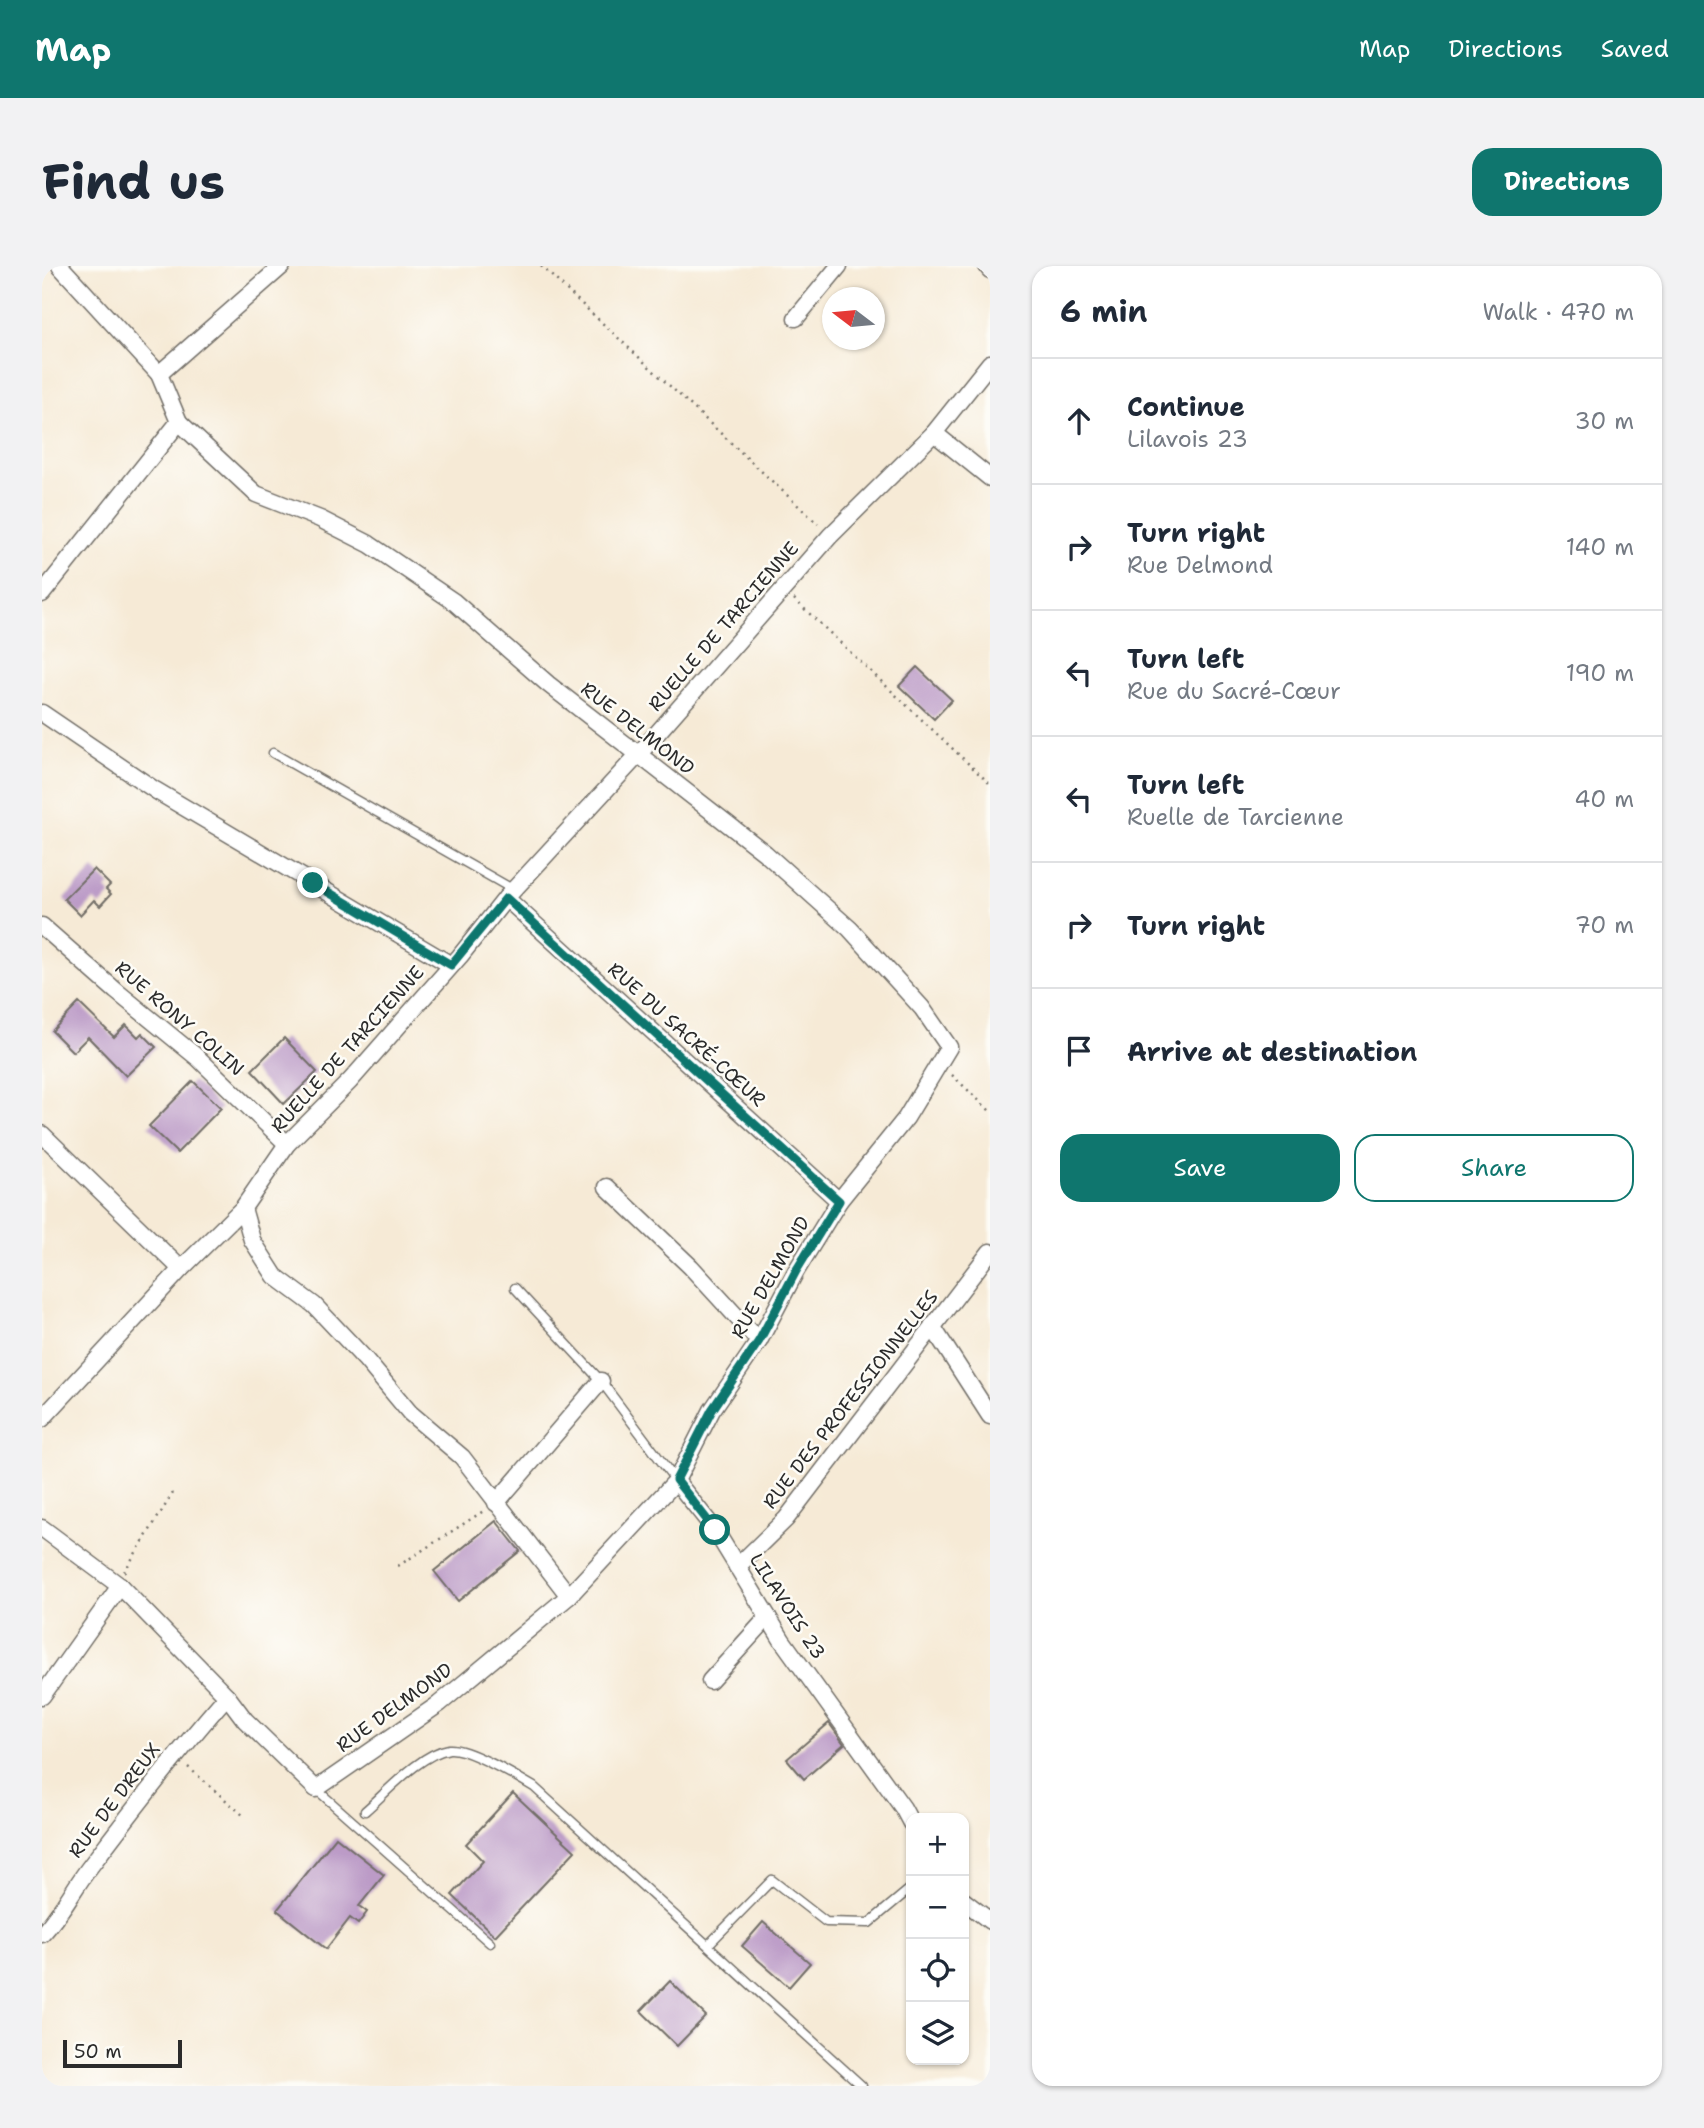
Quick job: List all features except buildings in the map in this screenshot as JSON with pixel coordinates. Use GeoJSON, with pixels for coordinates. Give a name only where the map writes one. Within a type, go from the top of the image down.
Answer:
{"type":"FeatureCollection","features":[{"type":"Feature","properties":{"kind":"street"},"geometry":{"type":"LineString","coordinates":[[43,590],[179,422],[159,374],[60,266]]}},
{"type":"Feature","properties":{"kind":"street"},"geometry":{"type":"LineString","coordinates":[[159,374],[282,266]]}},
{"type":"Feature","properties":{"kind":"street"},"geometry":{"type":"LineString","coordinates":[[796,318],[839,266]]}},
{"type":"Feature","properties":{"kind":"street"},"geometry":{"type":"LineString","coordinates":[[986,266],[990,270]]}},
{"type":"Feature","properties":{"kind":"street","name":"RUELLE DE TARCIENNE"},"geometry":{"type":"LineString","coordinates":[[42,1419],[181,1269],[243,1208],[287,1144],[351,1081],[510,894],[638,755],[830,536],[934,433],[990,363]]}},
{"type":"Feature","properties":{"kind":"street","name":"RUE DELMOND"},"geometry":{"type":"LineString","coordinates":[[179,422],[256,494],[320,519],[369,544],[453,601],[548,684],[765,853],[850,929],[922,1008],[949,1047],[906,1118],[839,1201],[796,1271],[759,1341],[712,1410],[676,1480],[569,1596],[439,1704],[316,1789]]}},
{"type":"Feature","properties":{"kind":"street"},"geometry":{"type":"LineString","coordinates":[[934,433],[990,478]]}},
{"type":"Feature","properties":{"kind":"street"},"geometry":{"type":"LineString","coordinates":[[42,713],[155,790],[451,965]]}},
{"type":"Feature","properties":{"kind":"street","name":"RUE DU SACRÉ-CŒUR"},"geometry":{"type":"LineString","coordinates":[[510,894],[839,1201]]}},
{"type":"Feature","properties":{"kind":"street","name":"RUE RONY COLIN"},"geometry":{"type":"LineString","coordinates":[[42,926],[198,1058],[287,1144]]}},
{"type":"Feature","properties":{"kind":"street"},"geometry":{"type":"LineString","coordinates":[[42,1134],[181,1269]]}},
{"type":"Feature","properties":{"kind":"street"},"geometry":{"type":"LineString","coordinates":[[607,1187],[691,1267],[759,1341]]}},
{"type":"Feature","properties":{"kind":"street"},"geometry":{"type":"LineString","coordinates":[[243,1208],[252,1240],[275,1276],[314,1305],[365,1359],[410,1413],[462,1457],[569,1596]]}},
{"type":"Feature","properties":{"kind":"street","name":"RUE DES PROFESSIONNELLES"},"geometry":{"type":"LineString","coordinates":[[737,1567],[786,1519],[990,1252]]}},
{"type":"Feature","properties":{"kind":"street"},"geometry":{"type":"LineString","coordinates":[[932,1326],[990,1416]]}},
{"type":"Feature","properties":{"kind":"street"},"geometry":{"type":"LineString","coordinates":[[496,1503],[601,1381]]}},
{"type":"Feature","properties":{"kind":"street","name":"LILAVOIS 23"},"geometry":{"type":"LineString","coordinates":[[676,1480],[715,1530],[782,1640],[906,1814]]}},
{"type":"Feature","properties":{"kind":"street"},"geometry":{"type":"LineString","coordinates":[[42,1528],[119,1585],[227,1696],[244,1720],[316,1789]]}},
{"type":"Feature","properties":{"kind":"street"},"geometry":{"type":"LineString","coordinates":[[42,1696],[119,1585]]}},
{"type":"Feature","properties":{"kind":"street"},"geometry":{"type":"LineString","coordinates":[[710,1681],[768,1617]]}},
{"type":"Feature","properties":{"kind":"street","name":"RUE DE DREUX"},"geometry":{"type":"LineString","coordinates":[[42,1934],[58,1917],[85,1873],[174,1755],[227,1696]]}},
{"type":"Feature","properties":{"kind":"street"},"geometry":{"type":"LineString","coordinates":[[969,1905],[990,1921]]}},
{"type":"Feature","properties":{"kind":"lane","name":"RUE DU SACRÉ-CŒUR"},"geometry":{"type":"LineString","coordinates":[[273,753],[510,894]]}},
{"type":"Feature","properties":{"kind":"lane","name":"LILAVOIS 23"},"geometry":{"type":"LineString","coordinates":[[515,1288],[601,1381],[676,1480]]}},
{"type":"Feature","properties":{"kind":"lane"},"geometry":{"type":"LineString","coordinates":[[365,1811],[427,1757],[451,1749],[494,1763],[534,1787],[862,2086]]}},
{"type":"Feature","properties":{"kind":"lane"},"geometry":{"type":"LineString","coordinates":[[316,1789],[490,1943]]}},
{"type":"Feature","properties":{"kind":"lane"},"geometry":{"type":"LineString","coordinates":[[709,1944],[772,1880],[826,1922],[869,1923],[906,1892]]}},
{"type":"Feature","properties":{"kind":"path"},"geometry":{"type":"LineString","coordinates":[[541,266],[830,536]]}},
{"type":"Feature","properties":{"kind":"path"},"geometry":{"type":"LineString","coordinates":[[784,589],[990,784]]}},
{"type":"Feature","properties":{"kind":"path"},"geometry":{"type":"LineString","coordinates":[[939,1063],[990,1111]]}},
{"type":"Feature","properties":{"kind":"path"},"geometry":{"type":"LineString","coordinates":[[119,1585],[173,1493]]}},
{"type":"Feature","properties":{"kind":"path"},"geometry":{"type":"LineString","coordinates":[[398,1566],[496,1503]]}},
{"type":"Feature","properties":{"kind":"path"},"geometry":{"type":"LineString","coordinates":[[174,1755],[244,1816]]}},
{"type":"Feature","properties":{"kind":"route"},"geometry":{"type":"LineString","coordinates":[[313,883],[451,965],[506,898],[839,1201],[796,1271],[759,1341],[712,1410],[676,1480],[715,1530]]}}]}
